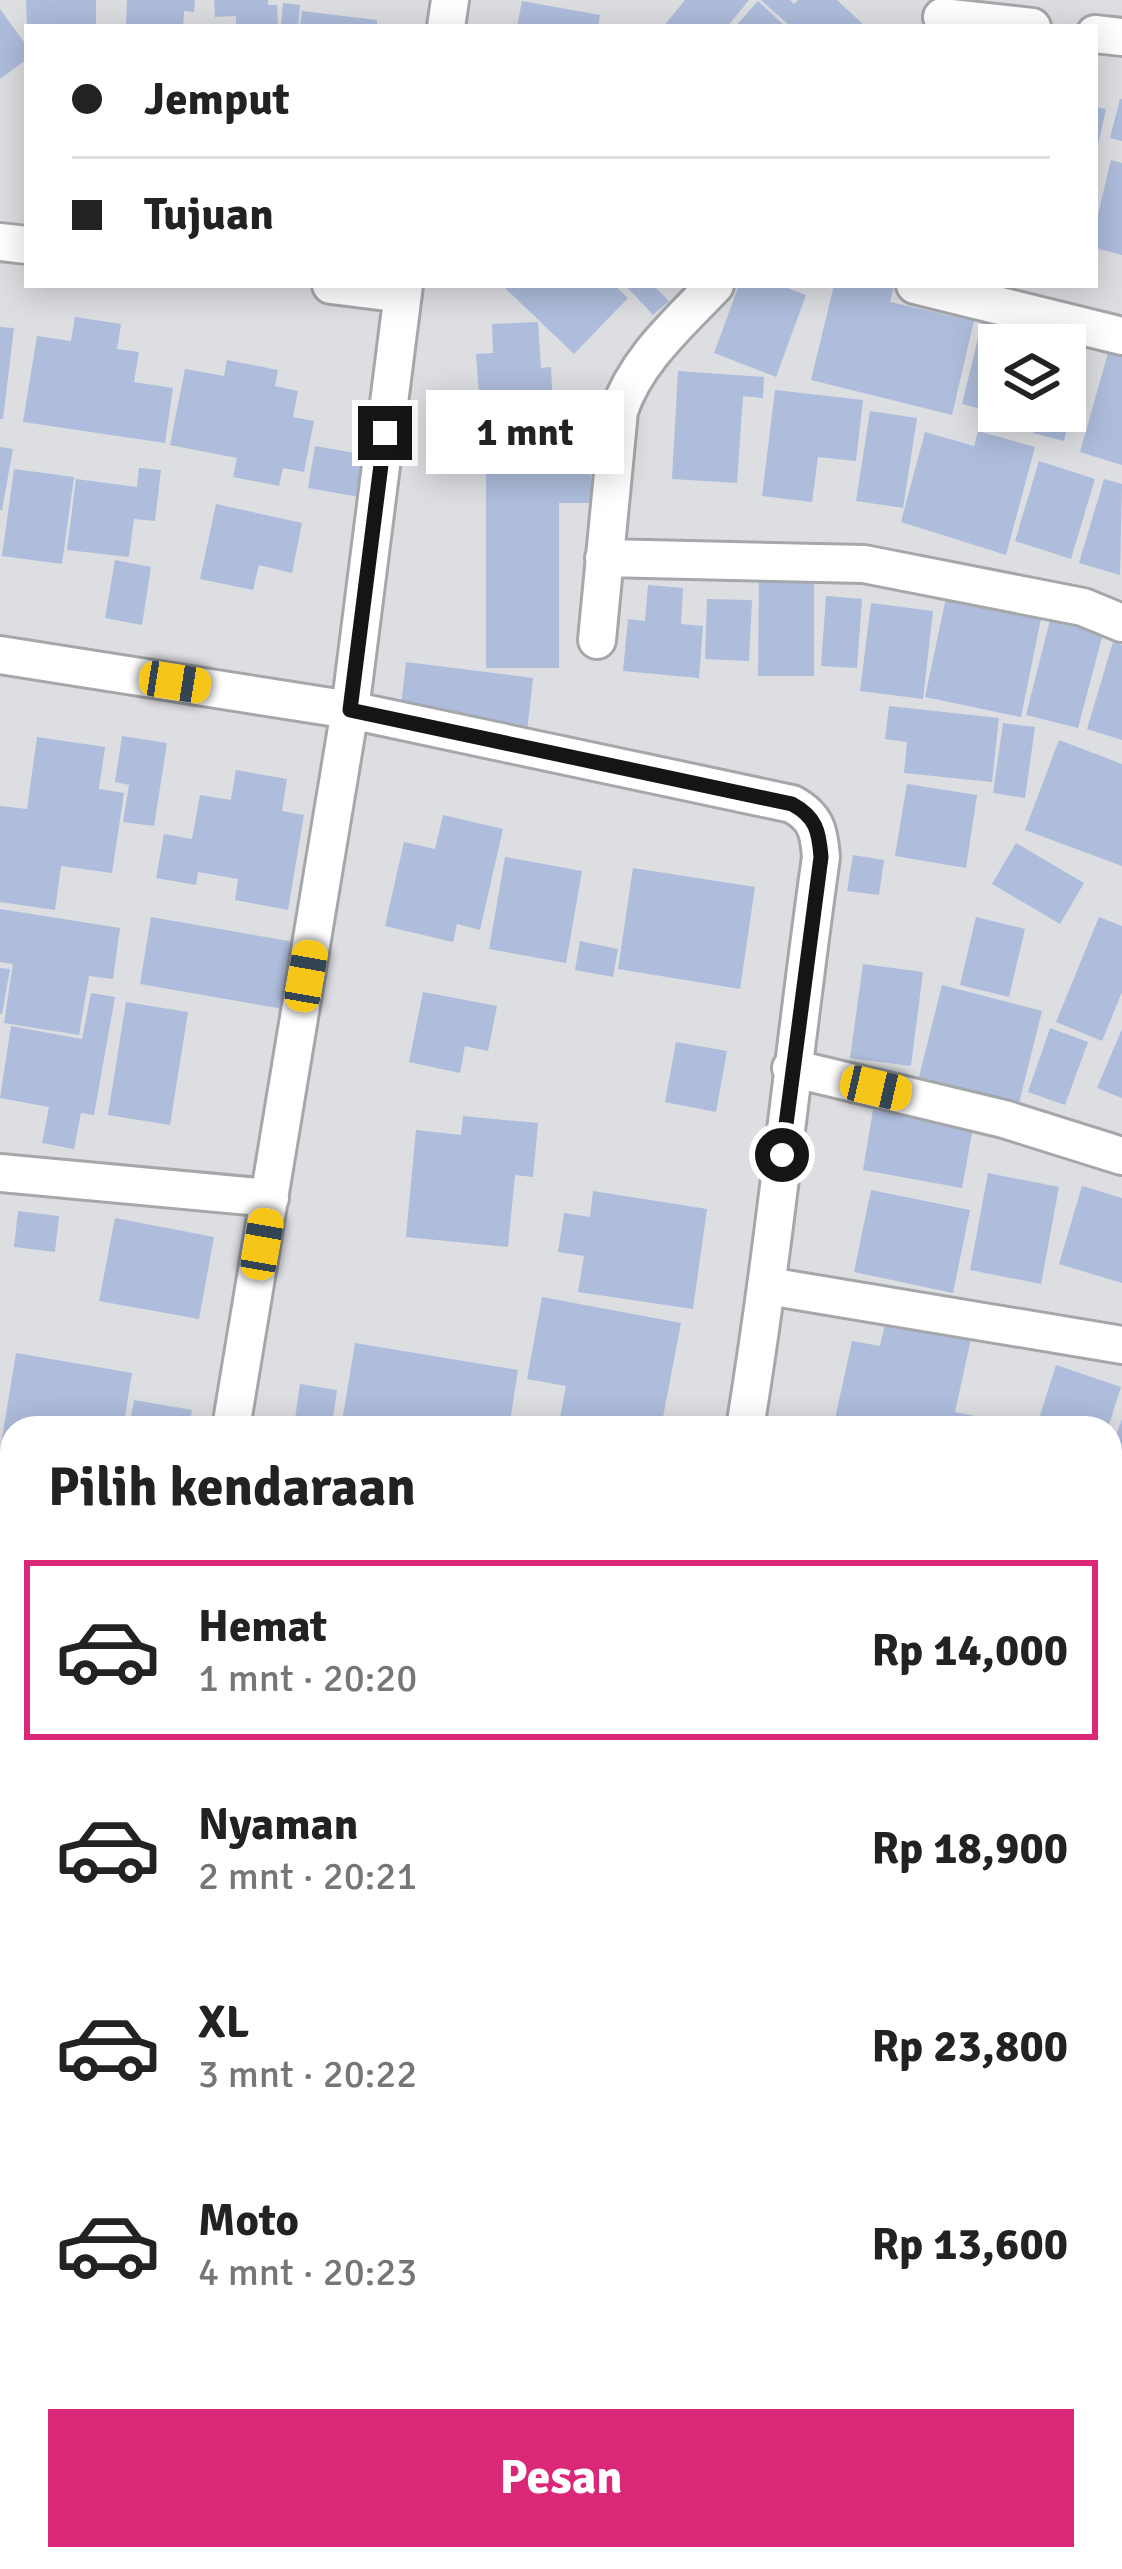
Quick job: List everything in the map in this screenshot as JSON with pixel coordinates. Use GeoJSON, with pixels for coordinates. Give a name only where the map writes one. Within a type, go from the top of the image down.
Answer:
{"type":"FeatureCollection","features":[{"type":"Feature","properties":{"kind":"street"},"geometry":{"type":"LineString","coordinates":[[944,15],[1010,24]]}},
{"type":"Feature","properties":{"kind":"street"},"geometry":{"type":"LineString","coordinates":[[597,640],[614,440],[627,386],[712,288]]}},
{"type":"Feature","properties":{"kind":"street"},"geometry":{"type":"LineString","coordinates":[[927,288],[1122,336]]}},
{"type":"Feature","properties":{"kind":"street"},"geometry":{"type":"LineString","coordinates":[[233,1416],[350,710],[403,290]]}},
{"type":"Feature","properties":{"kind":"street"},"geometry":{"type":"LineString","coordinates":[[604,558],[864,564],[1083,607],[1122,623]]}},
{"type":"Feature","properties":{"kind":"street"},"geometry":{"type":"LineString","coordinates":[[0,655],[350,710],[792,804],[809,813],[819,831],[821,857],[748,1416]]}},
{"type":"Feature","properties":{"kind":"street"},"geometry":{"type":"LineString","coordinates":[[791,1068],[1004,1119],[1122,1156]]}},
{"type":"Feature","properties":{"kind":"street"},"geometry":{"type":"LineString","coordinates":[[0,1173],[270,1198]]}},
{"type":"Feature","properties":{"kind":"street"},"geometry":{"type":"LineString","coordinates":[[768,1286],[1122,1345]]}},
{"type":"Feature","properties":{"kind":"building"},"geometry":{"type":"Polygon","coordinates":[[[26,0],[96,0],[96,24],[27,24],[26,0]]]}},
{"type":"Feature","properties":{"kind":"building"},"geometry":{"type":"Polygon","coordinates":[[[127,0],[195,0],[194,12],[184,11],[183,24],[126,24],[127,0]]]}},
{"type":"Feature","properties":{"kind":"building"},"geometry":{"type":"Polygon","coordinates":[[[214,0],[268,0],[268,5],[277,5],[278,24],[236,24],[236,16],[215,17],[214,0]]]}},
{"type":"Feature","properties":{"kind":"building"},"geometry":{"type":"Polygon","coordinates":[[[685,0],[749,0],[729,24],[665,24],[685,0]]]}},
{"type":"Feature","properties":{"kind":"building"},"geometry":{"type":"Polygon","coordinates":[[[761,0],[794,4],[798,0],[837,0],[863,24],[788,24],[761,0]]]}},
{"type":"Feature","properties":{"kind":"building"},"geometry":{"type":"Polygon","coordinates":[[[522,1],[600,15],[598,24],[518,24],[522,1]]]}},
{"type":"Feature","properties":{"kind":"building"},"geometry":{"type":"Polygon","coordinates":[[[758,1],[783,24],[738,24],[758,1]]]}},
{"type":"Feature","properties":{"kind":"building"},"geometry":{"type":"Polygon","coordinates":[[[283,3],[300,5],[298,24],[281,24],[283,3]]]}},
{"type":"Feature","properties":{"kind":"building"},"geometry":{"type":"Polygon","coordinates":[[[0,9],[24,42],[24,61],[0,79],[0,9]]]}},
{"type":"Feature","properties":{"kind":"building"},"geometry":{"type":"Polygon","coordinates":[[[302,11],[377,20],[377,24],[300,24],[302,11]]]}},
{"type":"Feature","properties":{"kind":"building"},"geometry":{"type":"Polygon","coordinates":[[[1122,99],[1122,141],[1110,138],[1122,99]]]}},
{"type":"Feature","properties":{"kind":"building"},"geometry":{"type":"Polygon","coordinates":[[[1098,108],[1106,109],[1098,145],[1098,108]]]}},
{"type":"Feature","properties":{"kind":"building"},"geometry":{"type":"Polygon","coordinates":[[[1111,160],[1122,163],[1122,255],[1098,249],[1098,214],[1111,160]]]}},
{"type":"Feature","properties":{"kind":"building"},"geometry":{"type":"Polygon","coordinates":[[[505,288],[617,288],[628,298],[574,354],[505,288]]]}},
{"type":"Feature","properties":{"kind":"building"},"geometry":{"type":"Polygon","coordinates":[[[628,288],[656,288],[669,301],[653,315],[628,288]]]}},
{"type":"Feature","properties":{"kind":"building"},"geometry":{"type":"Polygon","coordinates":[[[738,288],[788,288],[806,295],[776,377],[714,353],[738,288]]]}},
{"type":"Feature","properties":{"kind":"building"},"geometry":{"type":"Polygon","coordinates":[[[833,288],[894,288],[890,302],[974,321],[952,415],[811,380],[833,288]]]}},
{"type":"Feature","properties":{"kind":"building"},"geometry":{"type":"Polygon","coordinates":[[[75,317],[121,324],[117,349],[139,352],[134,382],[173,388],[165,443],[23,422],[37,336],[71,341],[75,317]]]}},
{"type":"Feature","properties":{"kind":"building"},"geometry":{"type":"Polygon","coordinates":[[[538,322],[541,368],[551,367],[553,409],[497,413],[496,393],[479,394],[476,354],[493,353],[492,324],[538,322]]]}},
{"type":"Feature","properties":{"kind":"building"},"geometry":{"type":"Polygon","coordinates":[[[0,327],[14,328],[3,419],[0,419],[0,327]]]}},
{"type":"Feature","properties":{"kind":"building"},"geometry":{"type":"Polygon","coordinates":[[[978,338],[978,408],[962,404],[978,338]]]}},
{"type":"Feature","properties":{"kind":"building"},"geometry":{"type":"Polygon","coordinates":[[[1108,353],[1122,357],[1122,465],[1080,452],[1108,353]]]}},
{"type":"Feature","properties":{"kind":"building"},"geometry":{"type":"Polygon","coordinates":[[[227,360],[278,370],[275,386],[298,391],[293,417],[314,421],[304,472],[283,468],[279,486],[233,477],[237,458],[170,445],[185,369],[224,376],[227,360]]]}},
{"type":"Feature","properties":{"kind":"building"},"geometry":{"type":"Polygon","coordinates":[[[678,371],[764,377],[763,398],[743,396],[737,483],[672,479],[678,371]]]}},
{"type":"Feature","properties":{"kind":"building"},"geometry":{"type":"Polygon","coordinates":[[[775,390],[863,400],[856,461],[818,457],[812,502],[762,496],[775,390]]]}},
{"type":"Feature","properties":{"kind":"building"},"geometry":{"type":"Polygon","coordinates":[[[870,411],[917,418],[903,508],[856,501],[870,411]]]}},
{"type":"Feature","properties":{"kind":"building"},"geometry":{"type":"Polygon","coordinates":[[[486,415],[591,416],[591,503],[559,503],[559,668],[486,668],[486,415]]]}},
{"type":"Feature","properties":{"kind":"building"},"geometry":{"type":"Polygon","coordinates":[[[978,431],[1035,447],[1006,555],[901,522],[925,432],[974,446],[978,431]]]}},
{"type":"Feature","properties":{"kind":"building"},"geometry":{"type":"Polygon","coordinates":[[[1033,432],[1066,432],[1064,441],[1033,432]]]}},
{"type":"Feature","properties":{"kind":"building"},"geometry":{"type":"Polygon","coordinates":[[[315,446],[366,455],[359,497],[308,488],[315,446]]]}},
{"type":"Feature","properties":{"kind":"building"},"geometry":{"type":"Polygon","coordinates":[[[0,447],[13,449],[2,510],[0,510],[0,447]]]}},
{"type":"Feature","properties":{"kind":"building"},"geometry":{"type":"Polygon","coordinates":[[[1039,461],[1095,479],[1071,559],[1015,541],[1039,461]]]}},
{"type":"Feature","properties":{"kind":"building"},"geometry":{"type":"Polygon","coordinates":[[[139,468],[161,470],[155,521],[134,519],[129,557],[67,550],[76,479],[137,487],[139,468]]]}},
{"type":"Feature","properties":{"kind":"building"},"geometry":{"type":"Polygon","coordinates":[[[14,469],[74,477],[62,564],[2,556],[14,469]]]}},
{"type":"Feature","properties":{"kind":"building"},"geometry":{"type":"Polygon","coordinates":[[[1104,479],[1122,484],[1120,575],[1079,563],[1104,479]]]}},
{"type":"Feature","properties":{"kind":"building"},"geometry":{"type":"Polygon","coordinates":[[[216,504],[302,523],[292,573],[259,565],[253,590],[200,579],[216,504]]]}},
{"type":"Feature","properties":{"kind":"building"},"geometry":{"type":"Polygon","coordinates":[[[115,560],[151,567],[142,625],[105,618],[115,560]]]}},
{"type":"Feature","properties":{"kind":"building"},"geometry":{"type":"Polygon","coordinates":[[[759,573],[814,573],[814,676],[758,676],[759,573]]]}},
{"type":"Feature","properties":{"kind":"building"},"geometry":{"type":"Polygon","coordinates":[[[648,585],[683,588],[681,624],[703,626],[699,678],[623,671],[628,619],[645,621],[648,585]]]}},
{"type":"Feature","properties":{"kind":"building"},"geometry":{"type":"Polygon","coordinates":[[[947,593],[1042,614],[1021,717],[925,697],[947,593]]]}},
{"type":"Feature","properties":{"kind":"building"},"geometry":{"type":"Polygon","coordinates":[[[826,596],[862,599],[857,668],[821,666],[826,596]]]}},
{"type":"Feature","properties":{"kind":"building"},"geometry":{"type":"Polygon","coordinates":[[[707,599],[752,600],[749,661],[705,659],[707,599]]]}},
{"type":"Feature","properties":{"kind":"building"},"geometry":{"type":"Polygon","coordinates":[[[871,603],[933,611],[923,699],[860,691],[871,603]]]}},
{"type":"Feature","properties":{"kind":"building"},"geometry":{"type":"Polygon","coordinates":[[[1051,616],[1104,630],[1078,728],[1026,715],[1051,616]]]}},
{"type":"Feature","properties":{"kind":"building"},"geometry":{"type":"Polygon","coordinates":[[[1113,642],[1122,645],[1122,740],[1087,729],[1113,642]]]}},
{"type":"Feature","properties":{"kind":"building"},"geometry":{"type":"Polygon","coordinates":[[[406,662],[533,678],[527,732],[455,723],[456,712],[401,706],[406,662]]]}},
{"type":"Feature","properties":{"kind":"building"},"geometry":{"type":"Polygon","coordinates":[[[889,706],[999,718],[992,782],[904,773],[907,742],[885,739],[889,706]]]}},
{"type":"Feature","properties":{"kind":"building"},"geometry":{"type":"Polygon","coordinates":[[[1003,723],[1035,727],[1025,798],[993,793],[1003,723]]]}},
{"type":"Feature","properties":{"kind":"building"},"geometry":{"type":"Polygon","coordinates":[[[122,736],[167,743],[154,826],[123,822],[129,785],[115,782],[122,736]]]}},
{"type":"Feature","properties":{"kind":"building"},"geometry":{"type":"Polygon","coordinates":[[[37,737],[105,747],[99,789],[124,793],[112,873],[61,866],[55,910],[0,902],[0,806],[27,809],[37,737]]]}},
{"type":"Feature","properties":{"kind":"building"},"geometry":{"type":"Polygon","coordinates":[[[1059,740],[1122,764],[1122,866],[1025,830],[1059,740]]]}},
{"type":"Feature","properties":{"kind":"building"},"geometry":{"type":"Polygon","coordinates":[[[236,770],[287,779],[282,811],[304,815],[288,910],[235,900],[238,879],[198,872],[196,885],[156,878],[164,834],[192,839],[200,795],[231,800],[236,770]]]}},
{"type":"Feature","properties":{"kind":"building"},"geometry":{"type":"Polygon","coordinates":[[[907,784],[977,795],[966,868],[895,856],[907,784]]]}},
{"type":"Feature","properties":{"kind":"building"},"geometry":{"type":"Polygon","coordinates":[[[443,815],[503,829],[480,930],[457,924],[453,942],[385,926],[404,842],[435,849],[443,815]]]}},
{"type":"Feature","properties":{"kind":"building"},"geometry":{"type":"Polygon","coordinates":[[[1016,843],[1084,883],[1060,924],[992,884],[1016,843]]]}},
{"type":"Feature","properties":{"kind":"building"},"geometry":{"type":"Polygon","coordinates":[[[853,855],[884,860],[879,895],[847,891],[853,855]]]}},
{"type":"Feature","properties":{"kind":"building"},"geometry":{"type":"Polygon","coordinates":[[[505,857],[582,871],[566,963],[489,949],[505,857]]]}},
{"type":"Feature","properties":{"kind":"building"},"geometry":{"type":"Polygon","coordinates":[[[633,868],[755,887],[740,989],[618,969],[633,868]]]}},
{"type":"Feature","properties":{"kind":"building"},"geometry":{"type":"Polygon","coordinates":[[[0,909],[120,928],[113,979],[89,976],[79,1035],[4,1023],[13,964],[0,962],[0,909]]]}},
{"type":"Feature","properties":{"kind":"building"},"geometry":{"type":"Polygon","coordinates":[[[151,917],[294,942],[283,1009],[140,984],[151,917]]]}},
{"type":"Feature","properties":{"kind":"building"},"geometry":{"type":"Polygon","coordinates":[[[976,917],[1025,929],[1009,997],[960,985],[976,917]]]}},
{"type":"Feature","properties":{"kind":"building"},"geometry":{"type":"Polygon","coordinates":[[[1099,917],[1122,926],[1122,992],[1102,1041],[1056,1022],[1099,917]]]}},
{"type":"Feature","properties":{"kind":"building"},"geometry":{"type":"Polygon","coordinates":[[[580,941],[618,949],[613,977],[575,970],[580,941]]]}},
{"type":"Feature","properties":{"kind":"building"},"geometry":{"type":"Polygon","coordinates":[[[863,964],[923,972],[911,1066],[850,1058],[863,964]]]}},
{"type":"Feature","properties":{"kind":"building"},"geometry":{"type":"Polygon","coordinates":[[[0,968],[10,969],[2,1014],[0,1014],[0,968]]]}},
{"type":"Feature","properties":{"kind":"building"},"geometry":{"type":"Polygon","coordinates":[[[942,985],[1042,1011],[1019,1103],[919,1077],[942,985]]]}},
{"type":"Feature","properties":{"kind":"building"},"geometry":{"type":"Polygon","coordinates":[[[423,992],[497,1006],[488,1051],[465,1046],[460,1073],[409,1062],[423,992]]]}},
{"type":"Feature","properties":{"kind":"building"},"geometry":{"type":"Polygon","coordinates":[[[91,993],[115,997],[94,1115],[81,1113],[74,1149],[42,1143],[49,1107],[0,1098],[11,1026],[82,1039],[91,993]]]}},
{"type":"Feature","properties":{"kind":"building"},"geometry":{"type":"Polygon","coordinates":[[[126,1002],[188,1012],[170,1125],[108,1115],[126,1002]]]}},
{"type":"Feature","properties":{"kind":"building"},"geometry":{"type":"Polygon","coordinates":[[[1050,1028],[1088,1042],[1065,1105],[1028,1092],[1050,1028]]]}},
{"type":"Feature","properties":{"kind":"building"},"geometry":{"type":"Polygon","coordinates":[[[1122,1029],[1122,1098],[1097,1088],[1122,1029]]]}},
{"type":"Feature","properties":{"kind":"building"},"geometry":{"type":"Polygon","coordinates":[[[676,1042],[727,1051],[716,1112],[665,1102],[676,1042]]]}},
{"type":"Feature","properties":{"kind":"building"},"geometry":{"type":"Polygon","coordinates":[[[873,1110],[973,1128],[962,1188],[863,1170],[873,1110]]]}},
{"type":"Feature","properties":{"kind":"building"},"geometry":{"type":"Polygon","coordinates":[[[463,1116],[538,1123],[533,1177],[515,1175],[508,1247],[406,1237],[416,1130],[461,1135],[463,1116]]]}},
{"type":"Feature","properties":{"kind":"building"},"geometry":{"type":"Polygon","coordinates":[[[988,1173],[1059,1187],[1041,1284],[970,1270],[988,1173]]]}},
{"type":"Feature","properties":{"kind":"building"},"geometry":{"type":"Polygon","coordinates":[[[1082,1186],[1122,1198],[1122,1283],[1059,1264],[1082,1186]]]}},
{"type":"Feature","properties":{"kind":"building"},"geometry":{"type":"Polygon","coordinates":[[[871,1190],[970,1210],[953,1293],[854,1272],[871,1190]]]}},
{"type":"Feature","properties":{"kind":"building"},"geometry":{"type":"Polygon","coordinates":[[[593,1191],[707,1209],[693,1309],[578,1292],[584,1256],[558,1252],[564,1213],[590,1217],[593,1191]]]}},
{"type":"Feature","properties":{"kind":"building"},"geometry":{"type":"Polygon","coordinates":[[[18,1211],[59,1216],[55,1252],[14,1247],[18,1211]]]}},
{"type":"Feature","properties":{"kind":"building"},"geometry":{"type":"Polygon","coordinates":[[[115,1218],[214,1237],[199,1319],[99,1301],[115,1218]]]}},
{"type":"Feature","properties":{"kind":"building"},"geometry":{"type":"Polygon","coordinates":[[[542,1297],[681,1323],[663,1416],[560,1416],[566,1386],[527,1379],[542,1297]]]}},
{"type":"Feature","properties":{"kind":"building"},"geometry":{"type":"Polygon","coordinates":[[[887,1315],[972,1334],[955,1412],[975,1416],[836,1416],[852,1341],[880,1346],[887,1315]]]}},
{"type":"Feature","properties":{"kind":"building"},"geometry":{"type":"Polygon","coordinates":[[[355,1343],[518,1370],[511,1416],[343,1416],[355,1343]]]}},
{"type":"Feature","properties":{"kind":"building"},"geometry":{"type":"Polygon","coordinates":[[[16,1353],[132,1373],[125,1416],[6,1416],[16,1353]]]}},
{"type":"Feature","properties":{"kind":"building"},"geometry":{"type":"Polygon","coordinates":[[[1056,1365],[1121,1387],[1112,1416],[1040,1416],[1056,1365]]]}},
{"type":"Feature","properties":{"kind":"building"},"geometry":{"type":"Polygon","coordinates":[[[300,1384],[337,1390],[333,1416],[295,1416],[300,1384]]]}},
{"type":"Feature","properties":{"kind":"building"},"geometry":{"type":"Polygon","coordinates":[[[134,1400],[192,1410],[191,1416],[131,1416],[134,1400]]]}},
{"type":"Feature","properties":{"kind":"route"},"geometry":{"type":"LineString","coordinates":[[385,433],[350,710],[792,804],[809,813],[819,831],[821,857],[782,1155]]}}]}
